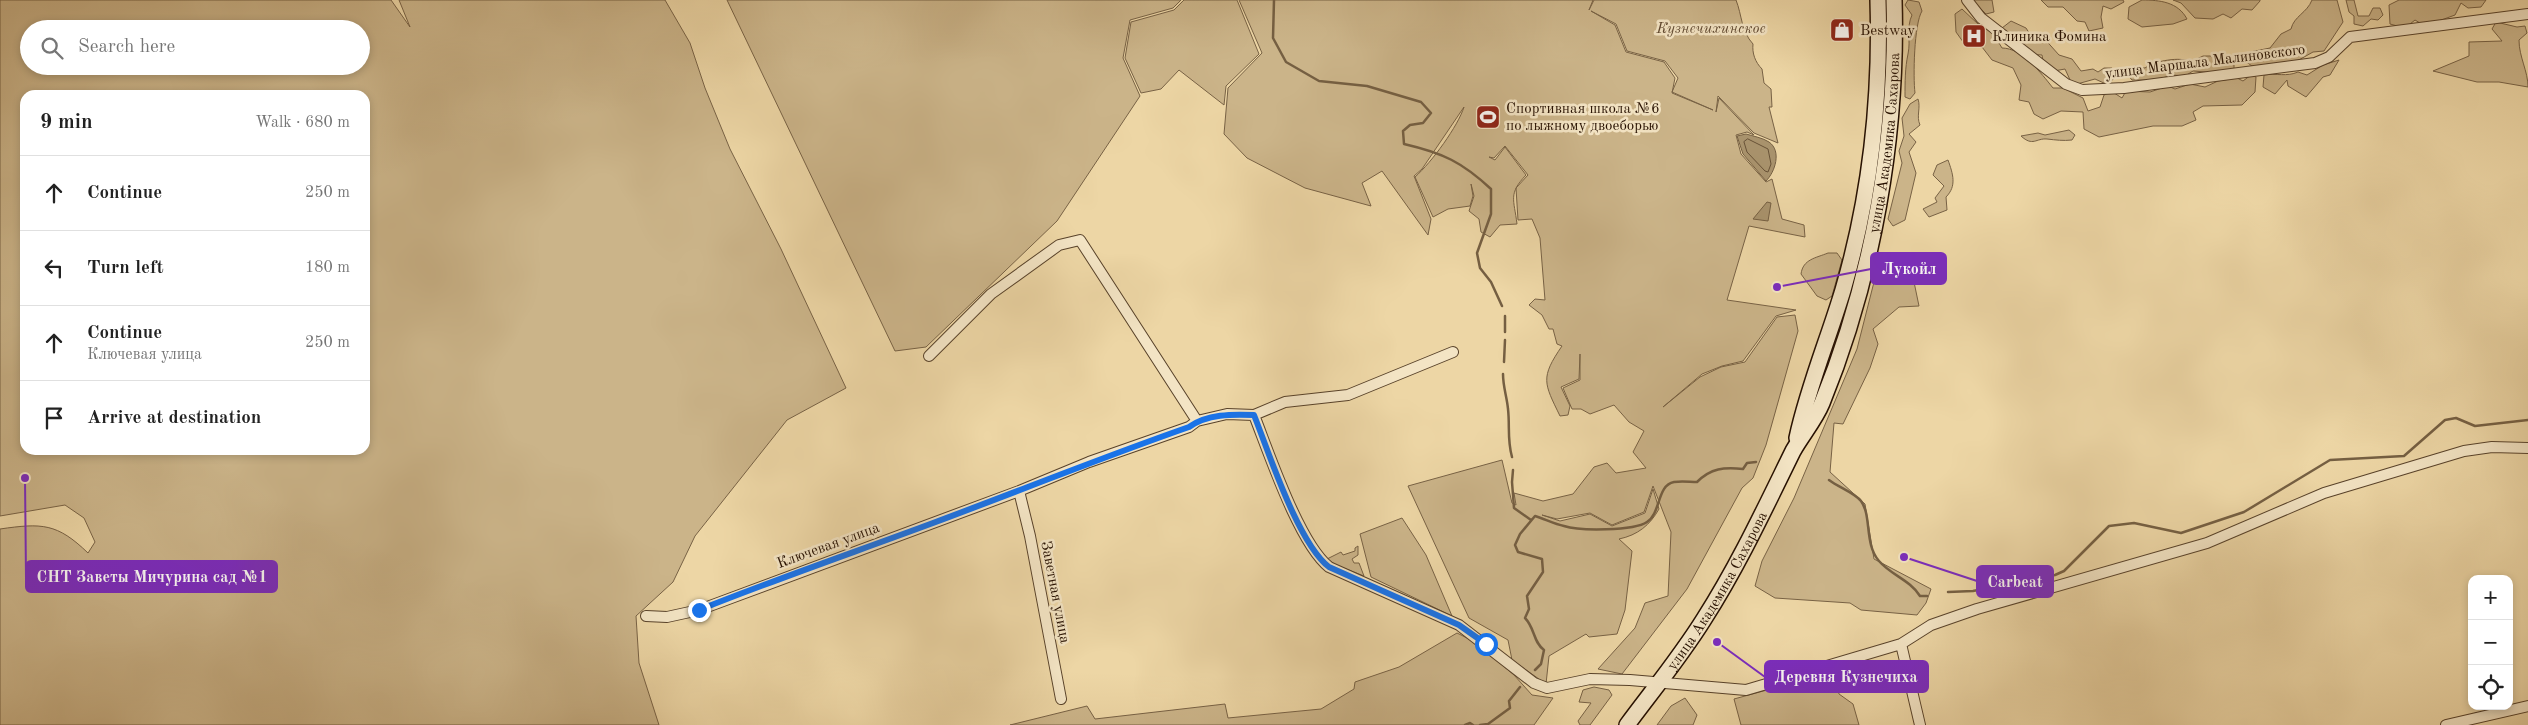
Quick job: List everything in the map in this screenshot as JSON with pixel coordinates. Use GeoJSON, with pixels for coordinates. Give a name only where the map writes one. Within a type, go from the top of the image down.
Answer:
{"type":"FeatureCollection","features":[{"type":"Feature","properties":{"kind":"main road","name":"улица Академика Сахарова"},"geometry":{"type":"LineString","coordinates":[[1794,449],[1805,400],[1843,288],[1861,209],[1877,83],[1878,0]]}},
{"type":"Feature","properties":{"kind":"main road","name":"улица Академика Сахарова"},"geometry":{"type":"LineString","coordinates":[[1627,725],[1704,620],[1734,568],[1794,449],[1821,405],[1857,300],[1869,250],[1889,124],[1893,82],[1894,0]]}},
{"type":"Feature","properties":{"kind":"street","name":"улица Маршала Малиновского"},"geometry":{"type":"LineString","coordinates":[[1967,0],[1981,18],[2066,84],[2082,90],[2146,86],[2315,63],[2329,57],[2350,37],[2528,14]]}},
{"type":"Feature","properties":{"kind":"street"},"geometry":{"type":"LineString","coordinates":[[929,356],[991,294],[1059,245],[1080,240],[1197,421]]}},
{"type":"Feature","properties":{"kind":"street"},"geometry":{"type":"LineString","coordinates":[[1454,352],[1348,396],[1285,402],[1254,415],[1288,500],[1305,535],[1323,562],[1329,567],[1459,625],[1493,649],[1534,683],[1547,688],[1590,679],[1630,680],[1658,684],[1746,690],[1901,644],[1939,622],[2207,543],[2324,493],[2464,451],[2492,447],[2528,448]]}},
{"type":"Feature","properties":{"kind":"street","name":"Ключевая улица"},"geometry":{"type":"LineString","coordinates":[[646,616],[668,617],[699,610],[747,590],[1019,491],[1088,462],[1189,427],[1197,421],[1227,414],[1254,415]]}},
{"type":"Feature","properties":{"kind":"street","name":"Заветная улица"},"geometry":{"type":"LineString","coordinates":[[1019,491],[1030,536],[1061,699]]}},
{"type":"Feature","properties":{"kind":"street"},"geometry":{"type":"LineString","coordinates":[[1901,644],[1920,725]]}},
{"type":"Feature","properties":{"kind":"street"},"geometry":{"type":"LineString","coordinates":[[2446,725],[2528,706]]}},
{"type":"Feature","properties":{"kind":"green space"},"geometry":{"type":"Polygon","coordinates":[[[0,0],[391,0],[410,27],[399,0],[665,0],[690,43],[705,88],[730,149],[781,249],[846,388],[787,420],[695,536],[673,582],[636,616],[639,663],[659,725],[0,725],[0,529],[27,526],[48,527],[67,536],[88,553],[95,542],[84,518],[65,505],[0,516],[0,0]]]}},
{"type":"Feature","properties":{"kind":"green space"},"geometry":{"type":"Polygon","coordinates":[[[727,0],[1181,0],[1173,8],[1130,20],[1123,58],[1140,96],[1057,221],[926,347],[895,351],[727,0]]]}},
{"type":"Feature","properties":{"kind":"green space"},"geometry":{"type":"Polygon","coordinates":[[[1184,0],[1237,0],[1259,54],[1226,86],[1224,105],[1179,70],[1161,89],[1141,93],[1125,58],[1131,22],[1174,10],[1184,0]]]}},
{"type":"Feature","properties":{"kind":"green space","name":"Кузнечихинское"},"geometry":{"type":"Polygon","coordinates":[[[1239,0],[1593,0],[1589,10],[1594,0],[1736,0],[1746,34],[1753,44],[1754,57],[1762,69],[1764,83],[1771,89],[1772,107],[1769,107],[1778,143],[1754,133],[1718,96],[1716,112],[1719,98],[1754,135],[1747,132],[1736,135],[1741,154],[1766,182],[1772,179],[1782,219],[1804,225],[1805,237],[1749,226],[1727,300],[1796,310],[1776,316],[1743,361],[1722,366],[1702,374],[1663,407],[1700,377],[1721,367],[1745,362],[1777,317],[1795,315],[1798,331],[1766,445],[1753,478],[1742,488],[1687,589],[1622,674],[1598,669],[1635,628],[1645,603],[1668,596],[1671,532],[1653,486],[1644,512],[1612,525],[1590,513],[1557,519],[1542,515],[1560,521],[1590,514],[1612,526],[1645,513],[1653,489],[1659,509],[1652,520],[1643,528],[1632,535],[1619,539],[1632,551],[1625,610],[1617,634],[1589,637],[1586,634],[1549,656],[1546,684],[1512,660],[1508,640],[1469,618],[1408,486],[1502,460],[1512,503],[1516,505],[1514,493],[1543,501],[1573,494],[1594,467],[1607,463],[1616,473],[1646,468],[1633,452],[1644,431],[1629,422],[1614,405],[1590,414],[1581,409],[1572,409],[1563,388],[1580,380],[1580,354],[1579,379],[1561,387],[1570,406],[1568,415],[1560,416],[1550,396],[1547,374],[1562,346],[1557,344],[1553,329],[1549,329],[1542,315],[1529,305],[1535,299],[1545,300],[1540,238],[1532,219],[1518,220],[1516,188],[1514,203],[1517,224],[1500,225],[1490,237],[1481,232],[1479,219],[1469,211],[1474,196],[1471,184],[1473,196],[1470,206],[1448,209],[1433,217],[1415,177],[1444,144],[1464,107],[1422,169],[1414,176],[1431,219],[1428,235],[1382,171],[1362,183],[1371,206],[1305,188],[1247,158],[1224,134],[1228,88],[1262,53],[1239,0]],[[1591,11],[1615,25],[1626,52],[1664,62],[1675,78],[1672,91],[1678,78],[1665,61],[1627,51],[1616,24],[1591,11]],[[1672,92],[1672,93],[1713,110],[1672,92]],[[1505,146],[1494,158],[1489,157],[1495,160],[1505,147],[1526,175],[1516,188],[1528,175],[1505,146]]]}},
{"type":"Feature","properties":{"kind":"green space"},"geometry":{"type":"Polygon","coordinates":[[[1908,0],[1919,2],[1922,11],[1916,38],[1914,63],[1915,93],[1910,99],[1905,97],[1909,25],[1912,15],[1905,5],[1908,0]]]}},
{"type":"Feature","properties":{"kind":"green space"},"geometry":{"type":"Polygon","coordinates":[[[1972,0],[1992,0],[1994,12],[1986,14],[1972,0]]]}},
{"type":"Feature","properties":{"kind":"green space"},"geometry":{"type":"Polygon","coordinates":[[[2041,0],[2123,0],[2124,2],[2111,9],[2103,6],[2101,17],[2103,28],[2089,31],[2085,22],[2077,21],[2063,7],[2048,7],[2041,0]]]}},
{"type":"Feature","properties":{"kind":"green space"},"geometry":{"type":"Polygon","coordinates":[[[2142,0],[2168,3],[2179,9],[2187,19],[2173,24],[2142,27],[2128,19],[2129,7],[2142,0]]]}},
{"type":"Feature","properties":{"kind":"green space"},"geometry":{"type":"Polygon","coordinates":[[[2173,0],[2260,1],[2252,10],[2242,9],[2231,18],[2223,14],[2213,19],[2195,18],[2181,3],[2173,0]]]}},
{"type":"Feature","properties":{"kind":"green space"},"geometry":{"type":"Polygon","coordinates":[[[2312,0],[2337,0],[2343,22],[2324,51],[2313,52],[2297,61],[2252,66],[2245,61],[2250,52],[2270,48],[2281,34],[2291,29],[2312,0]]]}},
{"type":"Feature","properties":{"kind":"green space"},"geometry":{"type":"Polygon","coordinates":[[[2346,0],[2354,0],[2358,16],[2369,16],[2373,8],[2380,8],[2383,15],[2378,20],[2371,19],[2363,26],[2354,24],[2354,16],[2349,12],[2346,0]]]}},
{"type":"Feature","properties":{"kind":"green space"},"geometry":{"type":"Polygon","coordinates":[[[2399,0],[2486,0],[2481,7],[2468,8],[2461,3],[2455,15],[2425,26],[2415,20],[2405,28],[2390,24],[2389,5],[2399,0]]]}},
{"type":"Feature","properties":{"kind":"green space"},"geometry":{"type":"Polygon","coordinates":[[[1962,9],[1978,24],[1988,25],[2002,48],[2017,52],[2024,57],[2053,88],[2063,88],[2083,98],[2088,111],[2100,107],[2104,95],[2111,91],[2122,98],[2126,91],[2150,92],[2168,86],[2175,89],[2190,84],[2205,87],[2218,81],[2237,78],[2243,81],[2251,75],[2256,77],[2255,92],[2242,105],[2203,106],[2193,112],[2196,120],[2182,126],[2153,126],[2099,137],[2084,129],[2083,112],[2061,111],[2043,119],[2034,114],[2029,102],[2019,100],[2021,85],[2013,68],[1992,60],[1982,47],[1966,46],[1956,32],[1955,14],[1962,9]]]}},
{"type":"Feature","properties":{"kind":"green space"},"geometry":{"type":"Polygon","coordinates":[[[2011,21],[2026,28],[2031,36],[2042,36],[2059,55],[2072,59],[2081,71],[2093,69],[2098,72],[2104,68],[2112,68],[2118,76],[2106,84],[2095,79],[2077,84],[2071,82],[2065,69],[2054,71],[2044,67],[2042,55],[2023,54],[2004,40],[2002,28],[2011,21]]]}},
{"type":"Feature","properties":{"kind":"green space"},"geometry":{"type":"Polygon","coordinates":[[[2496,22],[2517,27],[2525,26],[2527,33],[2519,40],[2528,87],[2499,82],[2477,82],[2433,71],[2469,56],[2469,42],[2502,41],[2492,29],[2496,22]]]}},
{"type":"Feature","properties":{"kind":"green space"},"geometry":{"type":"Polygon","coordinates":[[[2203,56],[2228,56],[2234,61],[2234,69],[2218,73],[2193,71],[2185,76],[2172,75],[2156,80],[2132,80],[2127,74],[2135,66],[2145,68],[2155,63],[2174,59],[2191,62],[2203,56]]]}},
{"type":"Feature","properties":{"kind":"green space"},"geometry":{"type":"Polygon","coordinates":[[[2339,60],[2330,75],[2323,77],[2306,97],[2288,86],[2287,80],[2275,94],[2263,87],[2264,75],[2298,72],[2307,75],[2323,65],[2339,60]]]}},
{"type":"Feature","properties":{"kind":"green space"},"geometry":{"type":"Polygon","coordinates":[[[1918,99],[1920,125],[1909,134],[1916,142],[1909,152],[1916,173],[1905,220],[1893,226],[1888,219],[1902,163],[1899,151],[1904,136],[1902,118],[1910,104],[1918,99]]]}},
{"type":"Feature","properties":{"kind":"green space"},"geometry":{"type":"Polygon","coordinates":[[[2069,130],[2075,135],[2072,140],[2043,139],[2032,142],[2021,136],[2038,133],[2045,135],[2069,130]]]}},
{"type":"Feature","properties":{"kind":"green space"},"geometry":{"type":"Polygon","coordinates":[[[1948,160],[1953,184],[1946,197],[1947,210],[1929,217],[1923,209],[1937,202],[1935,198],[1944,186],[1933,175],[1937,165],[1948,160]]]}},
{"type":"Feature","properties":{"kind":"green space"},"geometry":{"type":"Polygon","coordinates":[[[1828,253],[1837,253],[1842,260],[1832,296],[1826,300],[1817,296],[1801,274],[1807,262],[1828,253]]]}},
{"type":"Feature","properties":{"kind":"green space"},"geometry":{"type":"Polygon","coordinates":[[[1887,255],[1909,258],[1919,306],[1899,307],[1873,329],[1878,344],[1870,368],[1843,424],[1834,423],[1830,472],[1865,504],[1874,559],[1931,589],[1926,603],[1917,615],[1861,610],[1850,603],[1775,598],[1755,586],[1762,561],[1794,498],[1857,349],[1874,282],[1887,255]]]}},
{"type":"Feature","properties":{"kind":"green space"},"geometry":{"type":"Polygon","coordinates":[[[1402,518],[1426,555],[1452,616],[1371,577],[1360,534],[1402,518]]]}},
{"type":"Feature","properties":{"kind":"green space"},"geometry":{"type":"Polygon","coordinates":[[[1358,546],[1358,555],[1352,559],[1354,563],[1359,563],[1364,576],[1336,565],[1327,559],[1341,552],[1343,555],[1355,551],[1355,548],[1358,546]]]}},
{"type":"Feature","properties":{"kind":"green space"},"geometry":{"type":"Polygon","coordinates":[[[1457,633],[1475,642],[1514,675],[1532,695],[1553,698],[1534,725],[1010,725],[1087,706],[1095,719],[1225,704],[1228,718],[1321,709],[1354,689],[1355,682],[1399,667],[1457,633]]]}},
{"type":"Feature","properties":{"kind":"green space"},"geometry":{"type":"Polygon","coordinates":[[[1833,672],[1839,694],[1853,704],[1859,725],[1741,725],[1734,699],[1833,672]]]}},
{"type":"Feature","properties":{"kind":"green space"},"geometry":{"type":"Polygon","coordinates":[[[1594,687],[1609,690],[1612,695],[1590,725],[1580,725],[1578,721],[1591,703],[1579,702],[1583,690],[1594,687]]]}},
{"type":"Feature","properties":{"kind":"green space"},"geometry":{"type":"Polygon","coordinates":[[[1685,698],[1697,715],[1693,725],[1657,725],[1671,706],[1685,698]]]}},
{"type":"Feature","properties":{"kind":"water"},"geometry":{"type":"Polygon","coordinates":[[[1746,134],[1767,141],[1773,146],[1776,162],[1766,181],[1743,154],[1737,136],[1746,134]]]}},
{"type":"Feature","properties":{"kind":"water"},"geometry":{"type":"Polygon","coordinates":[[[1767,202],[1771,203],[1768,221],[1753,219],[1767,202]]]}},
{"type":"Feature","properties":{"kind":"waterway"},"geometry":{"type":"LineString","coordinates":[[1274,0],[1273,38],[1286,62],[1319,81],[1367,86],[1421,102],[1431,113],[1423,123],[1410,125],[1403,131],[1404,144],[1441,155],[1461,165],[1491,189],[1491,214],[1477,253],[1480,268],[1491,282],[1502,306]]}},
{"type":"Feature","properties":{"kind":"waterway"},"geometry":{"type":"LineString","coordinates":[[1505,316],[1505,332]]}},
{"type":"Feature","properties":{"kind":"waterway"},"geometry":{"type":"LineString","coordinates":[[1504,362],[1505,340]]}},
{"type":"Feature","properties":{"kind":"waterway"},"geometry":{"type":"LineString","coordinates":[[1503,374],[1512,457]]}},
{"type":"Feature","properties":{"kind":"waterway"},"geometry":{"type":"LineString","coordinates":[[1948,592],[1973,591],[2055,575],[2064,571],[2109,526],[2134,523],[2181,533],[2244,512],[2330,460],[2404,456],[2445,420],[2456,418],[2475,426],[2528,420]]}},
{"type":"Feature","properties":{"kind":"waterway"},"geometry":{"type":"LineString","coordinates":[[1535,670],[1541,664],[1544,650],[1540,647],[1531,626],[1525,618],[1529,609],[1527,596],[1543,572],[1542,559],[1518,552],[1515,545],[1520,534],[1535,516],[1560,525],[1581,529],[1619,529],[1640,525],[1651,518],[1665,488],[1669,484],[1674,482],[1697,482],[1702,477],[1718,469],[1743,469],[1747,463],[1756,462]]}},
{"type":"Feature","properties":{"kind":"waterway"},"geometry":{"type":"LineString","coordinates":[[1513,470],[1514,508],[1531,520]]}},
{"type":"Feature","properties":{"kind":"waterway"},"geometry":{"type":"LineString","coordinates":[[1829,480],[1855,495],[1861,501],[1866,514],[1871,547],[1879,561],[1916,590],[1920,596],[1927,596]]}},
{"type":"Feature","properties":{"kind":"waterway"},"geometry":{"type":"LineString","coordinates":[[1480,725],[1488,724],[1510,708],[1509,701],[1520,687]]}},
{"type":"Feature","properties":{"kind":"waterway"},"geometry":{"type":"LineString","coordinates":[[1465,725],[1470,723],[1473,725]]}},
{"type":"Feature","properties":{"kind":"place","name":"Bestway"},"geometry":{"type":"Point","coordinates":[1842,30]}},
{"type":"Feature","properties":{"kind":"place","name":"Клиника Фомина"},"geometry":{"type":"Point","coordinates":[1974,36]}},
{"type":"Feature","properties":{"kind":"place","name":"Спортивная школа №6 по лыжному двоеборью"},"geometry":{"type":"Point","coordinates":[1488,117]}},
{"type":"Feature","properties":{"kind":"place","name":"Лукойл"},"geometry":{"type":"Point","coordinates":[1777,287]}},
{"type":"Feature","properties":{"kind":"place","name":"СНТ Заветы Мичурина сад №1"},"geometry":{"type":"Point","coordinates":[25,478]}},
{"type":"Feature","properties":{"kind":"place","name":"Carbeat"},"geometry":{"type":"Point","coordinates":[1904,557]}},
{"type":"Feature","properties":{"kind":"place","name":"Деревня Кузнечиха"},"geometry":{"type":"Point","coordinates":[1717,642]}},
{"type":"Feature","properties":{"kind":"route"},"geometry":{"type":"LineString","coordinates":[[699,610],[747,590],[1019,491],[1088,462],[1189,427],[1197,421],[1227,414],[1254,415],[1284,492],[1305,535],[1323,562],[1329,567],[1459,625],[1486,644]]}}]}
